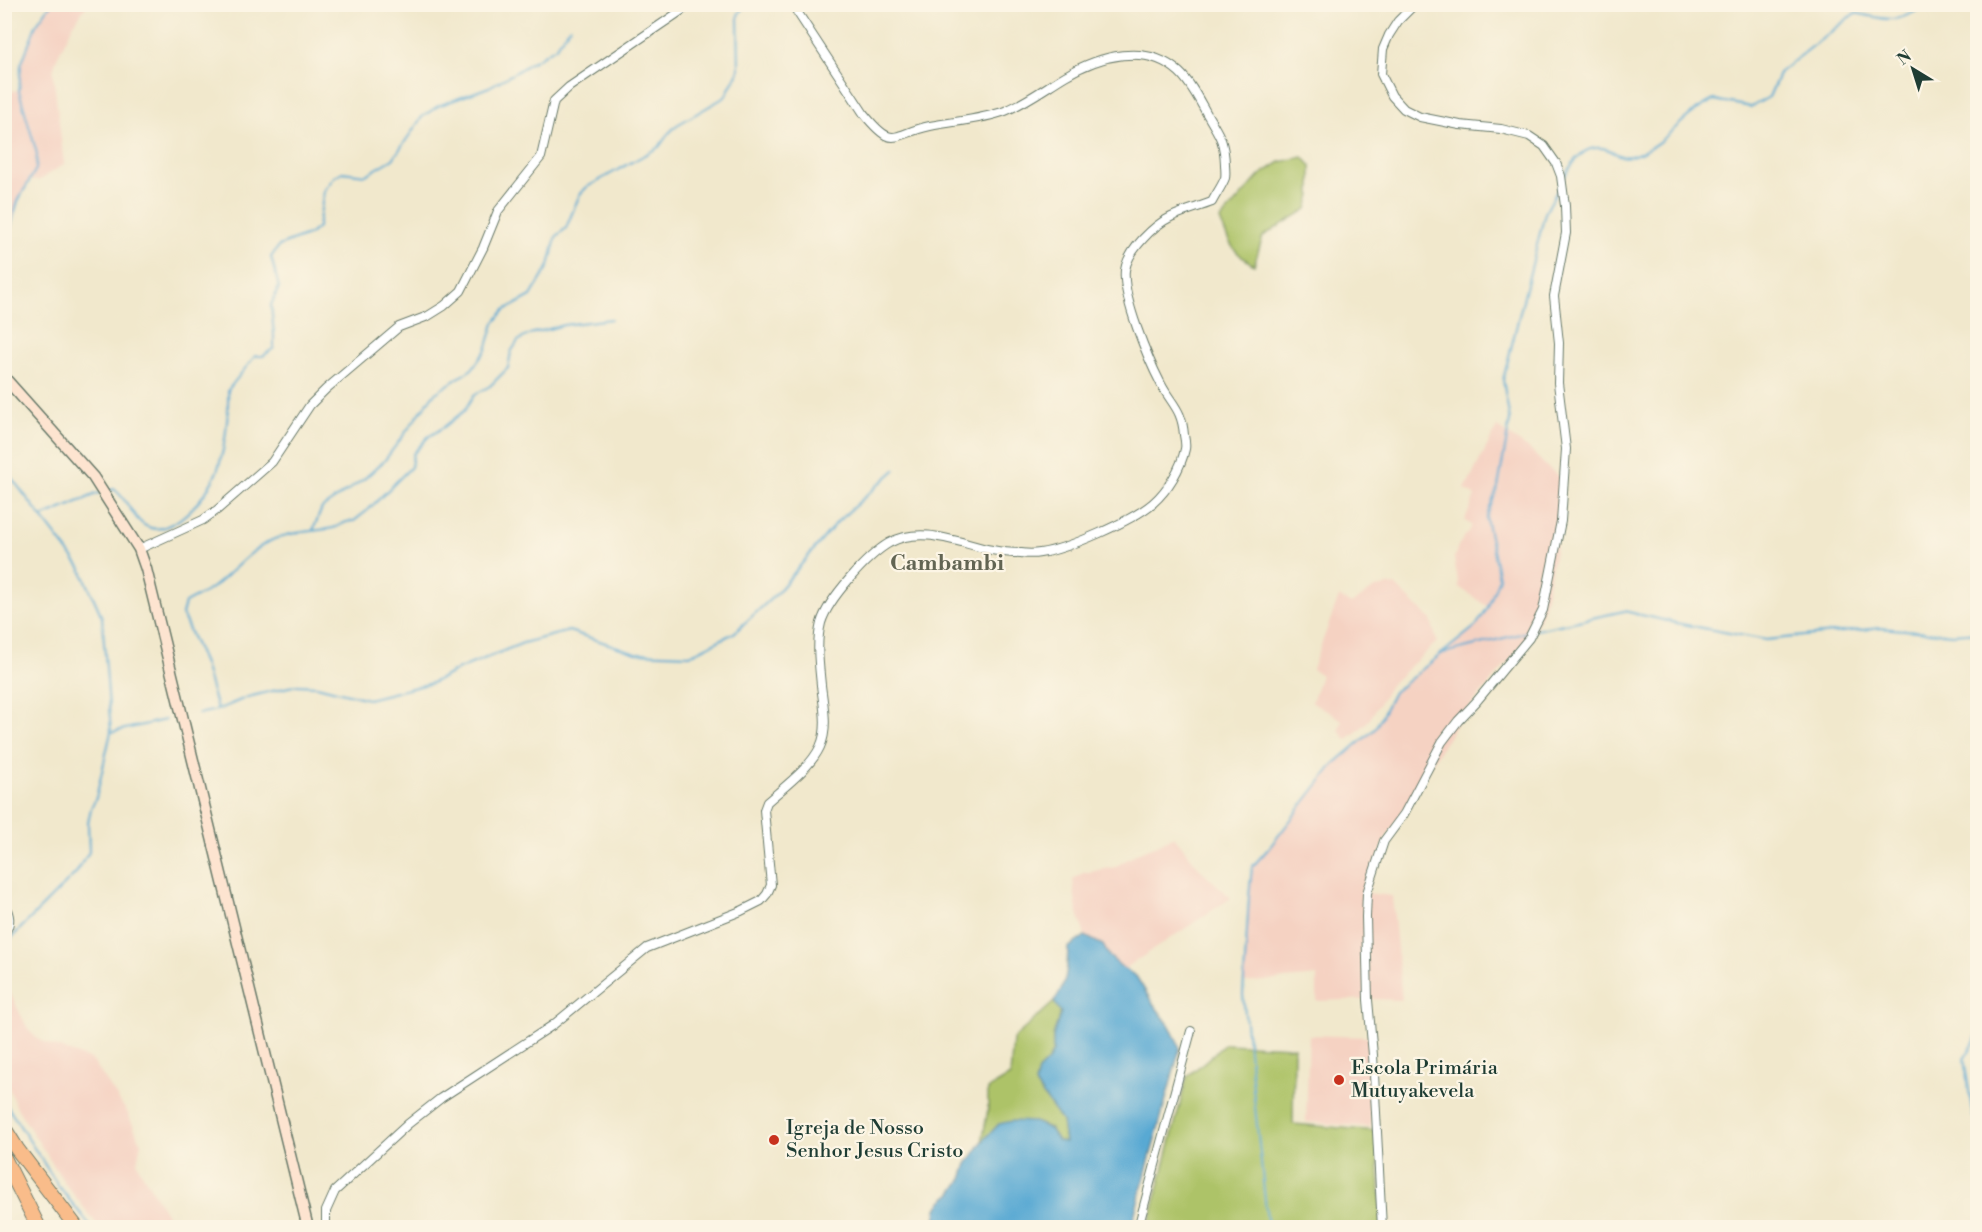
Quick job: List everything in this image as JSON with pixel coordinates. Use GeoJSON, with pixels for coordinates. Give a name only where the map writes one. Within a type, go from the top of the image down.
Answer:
{"type":"FeatureCollection","features":[{"type":"Feature","properties":{"kind":"highway"},"geometry":{"type":"LineString","coordinates":[[4,1128],[17,1149],[76,1227]]}},
{"type":"Feature","properties":{"kind":"highway"},"geometry":{"type":"LineString","coordinates":[[4,1158],[39,1227]]}},
{"type":"Feature","properties":{"kind":"street"},"geometry":{"type":"LineString","coordinates":[[139,549],[217,510],[272,462],[310,405],[326,389],[399,327],[428,316],[444,306],[460,291],[483,248],[498,211],[541,157],[554,101],[569,87],[691,4]]}},
{"type":"Feature","properties":{"kind":"street"},"geometry":{"type":"LineString","coordinates":[[326,1227],[326,1211],[335,1191],[408,1124],[441,1098],[553,1024],[647,948],[741,911],[761,901],[767,894],[771,885],[764,810],[767,802],[808,763],[821,746],[824,735],[818,653],[821,622],[830,605],[866,561],[891,542],[916,535],[931,535],[995,551],[1038,554],[1064,547],[1119,523],[1154,502],[1169,484],[1180,465],[1186,448],[1183,420],[1174,402],[1162,387],[1145,346],[1126,291],[1125,269],[1140,241],[1170,217],[1212,202],[1225,176],[1224,143],[1188,82],[1180,73],[1154,56],[1114,56],[1092,63],[1066,76],[1042,92],[1007,110],[973,120],[920,128],[896,138],[890,138],[864,114],[792,4]]}},
{"type":"Feature","properties":{"kind":"street"},"geometry":{"type":"LineString","coordinates":[[1382,1227],[1368,1000],[1367,893],[1384,841],[1404,814],[1442,742],[1529,638],[1539,620],[1561,521],[1566,449],[1558,383],[1559,343],[1554,296],[1566,233],[1561,176],[1556,162],[1544,146],[1529,136],[1501,129],[1460,125],[1420,117],[1404,109],[1392,96],[1381,74],[1383,49],[1398,21],[1415,4]]}},
{"type":"Feature","properties":{"kind":"street"},"geometry":{"type":"LineString","coordinates":[[4,377],[93,477],[139,549],[185,724],[308,1227]]}},
{"type":"Feature","properties":{"kind":"street"},"geometry":{"type":"LineString","coordinates":[[4,903],[10,920],[9,927],[4,934]]}},
{"type":"Feature","properties":{"kind":"street"},"geometry":{"type":"LineString","coordinates":[[1138,1227],[1191,1031]]}},
{"type":"Feature","properties":{"kind":"shaded area"},"geometry":{"type":"Polygon","coordinates":[[[51,5],[87,5],[73,25],[56,60],[53,72],[64,164],[40,180],[29,181],[18,201],[5,250],[5,151],[12,132],[6,92],[19,90],[21,65],[36,25],[51,5]]]}},
{"type":"Feature","properties":{"kind":"shaded area"},"geometry":{"type":"Polygon","coordinates":[[[1497,427],[1529,449],[1563,480],[1561,521],[1543,610],[1534,631],[1458,721],[1384,841],[1367,893],[1392,896],[1402,1000],[1317,1001],[1317,976],[1243,983],[1252,867],[1334,764],[1375,729],[1394,692],[1476,626],[1488,607],[1459,587],[1454,558],[1458,546],[1472,526],[1465,520],[1475,496],[1465,489],[1497,427]]]}},
{"type":"Feature","properties":{"kind":"shaded area"},"geometry":{"type":"Polygon","coordinates":[[[1395,585],[1431,620],[1437,642],[1390,685],[1370,719],[1346,740],[1339,730],[1342,720],[1312,702],[1321,675],[1312,669],[1339,597],[1351,604],[1375,588],[1395,585]]]}},
{"type":"Feature","properties":{"kind":"shaded area"},"geometry":{"type":"Polygon","coordinates":[[[1174,836],[1201,870],[1231,898],[1124,969],[1109,956],[1103,945],[1085,936],[1076,906],[1073,879],[1083,873],[1115,867],[1139,852],[1174,836]]]}},
{"type":"Feature","properties":{"kind":"shaded area"},"geometry":{"type":"Polygon","coordinates":[[[4,981],[27,1027],[34,1036],[43,1042],[92,1060],[127,1112],[141,1143],[137,1162],[140,1170],[174,1227],[99,1227],[66,1185],[17,1108],[5,1079],[4,981]]]}},
{"type":"Feature","properties":{"kind":"shaded area","name":"Escola Primária Mutuyakevela"},"geometry":{"type":"Polygon","coordinates":[[[1309,1035],[1369,1037],[1371,1127],[1306,1122],[1309,1035]]]}},
{"type":"Feature","properties":{"kind":"green space"},"geometry":{"type":"Polygon","coordinates":[[[1303,157],[1311,166],[1311,195],[1307,209],[1263,236],[1254,265],[1232,246],[1220,220],[1260,175],[1280,162],[1303,157]]]}},
{"type":"Feature","properties":{"kind":"green space"},"geometry":{"type":"Polygon","coordinates":[[[1054,1002],[1061,1011],[1053,1036],[1053,1051],[1048,1061],[1038,1071],[1035,1084],[1062,1121],[1065,1142],[1058,1141],[1050,1128],[1034,1122],[999,1124],[982,1142],[988,1109],[988,1089],[1010,1076],[1013,1039],[1054,1002]]]}},
{"type":"Feature","properties":{"kind":"green space"},"geometry":{"type":"Polygon","coordinates":[[[1225,1044],[1294,1047],[1293,1124],[1377,1131],[1382,1227],[1148,1228],[1187,1077],[1225,1044]]]}},
{"type":"Feature","properties":{"kind":"water"},"geometry":{"type":"Polygon","coordinates":[[[1085,936],[1103,945],[1109,956],[1136,976],[1170,1026],[1180,1048],[1131,1227],[934,1227],[937,1209],[942,1201],[952,1193],[962,1179],[967,1164],[982,1142],[999,1124],[1012,1121],[1034,1122],[1050,1129],[1058,1141],[1065,1142],[1062,1121],[1035,1084],[1038,1071],[1048,1061],[1053,1051],[1053,1036],[1061,1012],[1054,1002],[1066,977],[1068,948],[1085,936]]]}},
{"type":"Feature","properties":{"kind":"waterway"},"geometry":{"type":"LineString","coordinates":[[4,250],[18,201],[36,169],[37,154],[19,91],[21,65],[36,25],[51,4]]}},
{"type":"Feature","properties":{"kind":"waterway"},"geometry":{"type":"LineString","coordinates":[[313,530],[322,508],[364,479],[385,460],[434,394],[472,369],[486,350],[494,323],[505,310],[531,296],[549,266],[556,237],[566,228],[580,194],[587,187],[659,147],[677,125],[725,97],[739,70],[738,15],[745,4]]}},
{"type":"Feature","properties":{"kind":"waterway"},"geometry":{"type":"LineString","coordinates":[[1563,179],[1571,166],[1587,150],[1601,148],[1619,155],[1634,155],[1657,143],[1693,113],[1714,100],[1751,107],[1769,97],[1780,72],[1855,13],[1892,19],[1908,15],[1927,4]]}},
{"type":"Feature","properties":{"kind":"waterway"},"geometry":{"type":"LineString","coordinates":[[108,491],[114,489],[140,522],[151,528],[158,529],[170,525],[190,511],[210,485],[221,460],[227,424],[228,390],[255,356],[263,356],[274,348],[271,305],[279,287],[271,257],[279,246],[310,234],[318,227],[324,191],[334,177],[342,172],[366,175],[393,159],[422,117],[438,106],[489,87],[516,72],[556,47],[570,27]]}},
{"type":"Feature","properties":{"kind":"waterway"},"geometry":{"type":"LineString","coordinates":[[1268,1228],[1243,995],[1252,867],[1334,764],[1375,729],[1394,692],[1476,626],[1488,607],[1499,578],[1486,518],[1498,487],[1510,421],[1503,380],[1545,213],[1559,187]]}},
{"type":"Feature","properties":{"kind":"waterway"},"geometry":{"type":"LineString","coordinates":[[217,709],[204,664],[182,614],[185,603],[213,587],[270,541],[293,534],[336,527],[347,521],[354,521],[368,510],[411,467],[413,454],[428,437],[464,411],[474,395],[490,386],[508,368],[511,352],[518,341],[530,334],[564,325],[611,319]]}},
{"type":"Feature","properties":{"kind":"waterway"},"geometry":{"type":"LineString","coordinates":[[4,468],[80,567],[102,617],[111,732],[88,823],[89,852],[76,873],[4,945]]}},
{"type":"Feature","properties":{"kind":"waterway"},"geometry":{"type":"LineString","coordinates":[[198,714],[217,710],[248,697],[297,685],[317,686],[368,699],[432,683],[459,669],[523,643],[569,631],[636,653],[690,655],[734,633],[777,593],[838,521],[895,470]]}},
{"type":"Feature","properties":{"kind":"waterway"},"geometry":{"type":"LineString","coordinates":[[42,517],[99,493]]}},
{"type":"Feature","properties":{"kind":"waterway"},"geometry":{"type":"LineString","coordinates":[[1536,630],[1624,611],[1766,640],[1880,628],[1953,634],[1978,632]]}},
{"type":"Feature","properties":{"kind":"waterway"},"geometry":{"type":"LineString","coordinates":[[1440,654],[1528,632]]}},
{"type":"Feature","properties":{"kind":"waterway"},"geometry":{"type":"LineString","coordinates":[[112,732],[165,720]]}},
{"type":"Feature","properties":{"kind":"waterway"},"geometry":{"type":"LineString","coordinates":[[1978,1033],[1964,1059],[1973,1116],[1978,1124]]}},
{"type":"Feature","properties":{"kind":"waterway"},"geometry":{"type":"LineString","coordinates":[[4,1101],[59,1187],[92,1228]]}},
{"type":"Feature","properties":{"kind":"railway"},"geometry":{"type":"LineString","coordinates":[[4,1216],[13,1228]]}},
{"type":"Feature","properties":{"kind":"place","name":"Escola Primária Mutuyakevela"},"geometry":{"type":"Point","coordinates":[1339,1080]}},
{"type":"Feature","properties":{"kind":"place","name":"Igreja de Nosso Senhor Jesus Cristo"},"geometry":{"type":"Point","coordinates":[774,1140]}},
{"type":"Feature","properties":{"kind":"district","name":"Cambambi"},"geometry":{"type":"Point","coordinates":[947,563]}}]}
